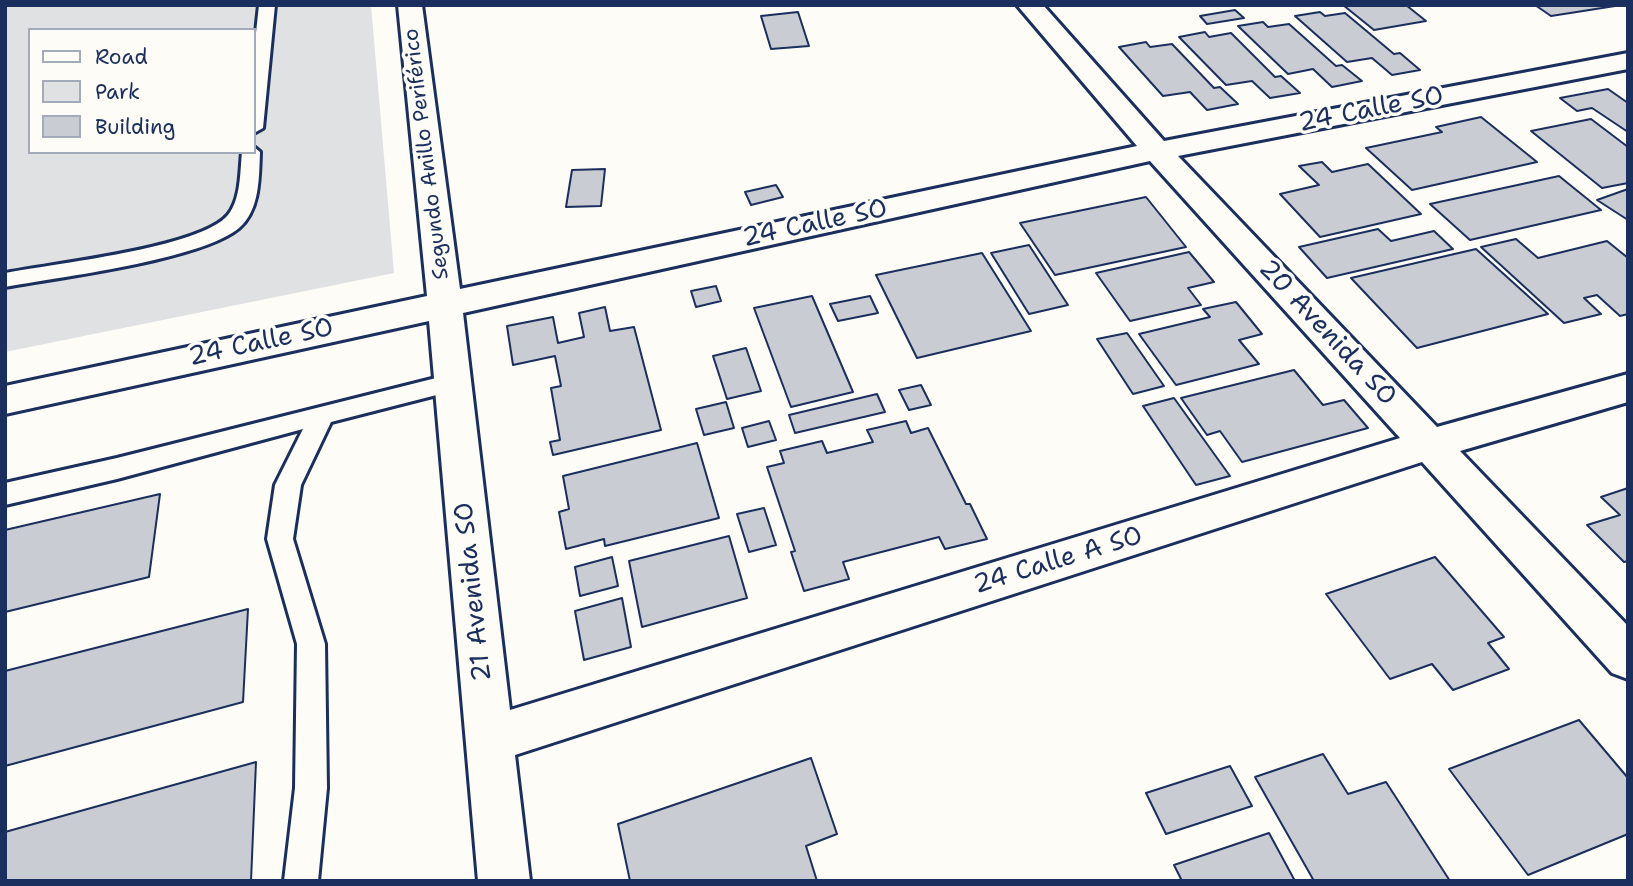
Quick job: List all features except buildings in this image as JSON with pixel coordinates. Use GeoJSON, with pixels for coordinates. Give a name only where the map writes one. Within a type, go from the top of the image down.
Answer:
{"type":"FeatureCollection","features":[{"type":"Feature","properties":{"kind":"street","name":"Segundo Anillo Periférico"},"geometry":{"type":"LineString","coordinates":[[410,5],[445,303]]}},
{"type":"Feature","properties":{"kind":"street","name":"20 Avenida SO"},"geometry":{"type":"LineString","coordinates":[[1028,5],[1157,151],[1628,658]]}},
{"type":"Feature","properties":{"kind":"street","name":"24 Calle SO"},"geometry":{"type":"LineString","coordinates":[[5,400],[1157,151],[1628,61]]}},
{"type":"Feature","properties":{"kind":"street","name":"21 Avenida SO"},"geometry":{"type":"LineString","coordinates":[[445,303],[504,881]]}},
{"type":"Feature","properties":{"kind":"street","name":"24 Calle A SO"},"geometry":{"type":"LineString","coordinates":[[489,740],[1430,444],[1628,388]]}},
{"type":"Feature","properties":{"kind":"lane"},"geometry":{"type":"LineString","coordinates":[[256,109],[267,5]]}},
{"type":"Feature","properties":{"kind":"lane"},"geometry":{"type":"LineString","coordinates":[[5,280],[194,243],[233,223],[246,197],[251,154]]}},
{"type":"Feature","properties":{"kind":"lane"},"geometry":{"type":"LineString","coordinates":[[5,494],[225,442],[452,383]]}},
{"type":"Feature","properties":{"kind":"lane"},"geometry":{"type":"LineString","coordinates":[[301,881],[311,788],[311,644],[280,538],[288,485],[322,415]]}},
{"type":"Feature","properties":{"kind":"green space"},"geometry":{"type":"Polygon","coordinates":[[[5,5],[371,5],[394,273],[5,352],[5,5]]]}}]}
